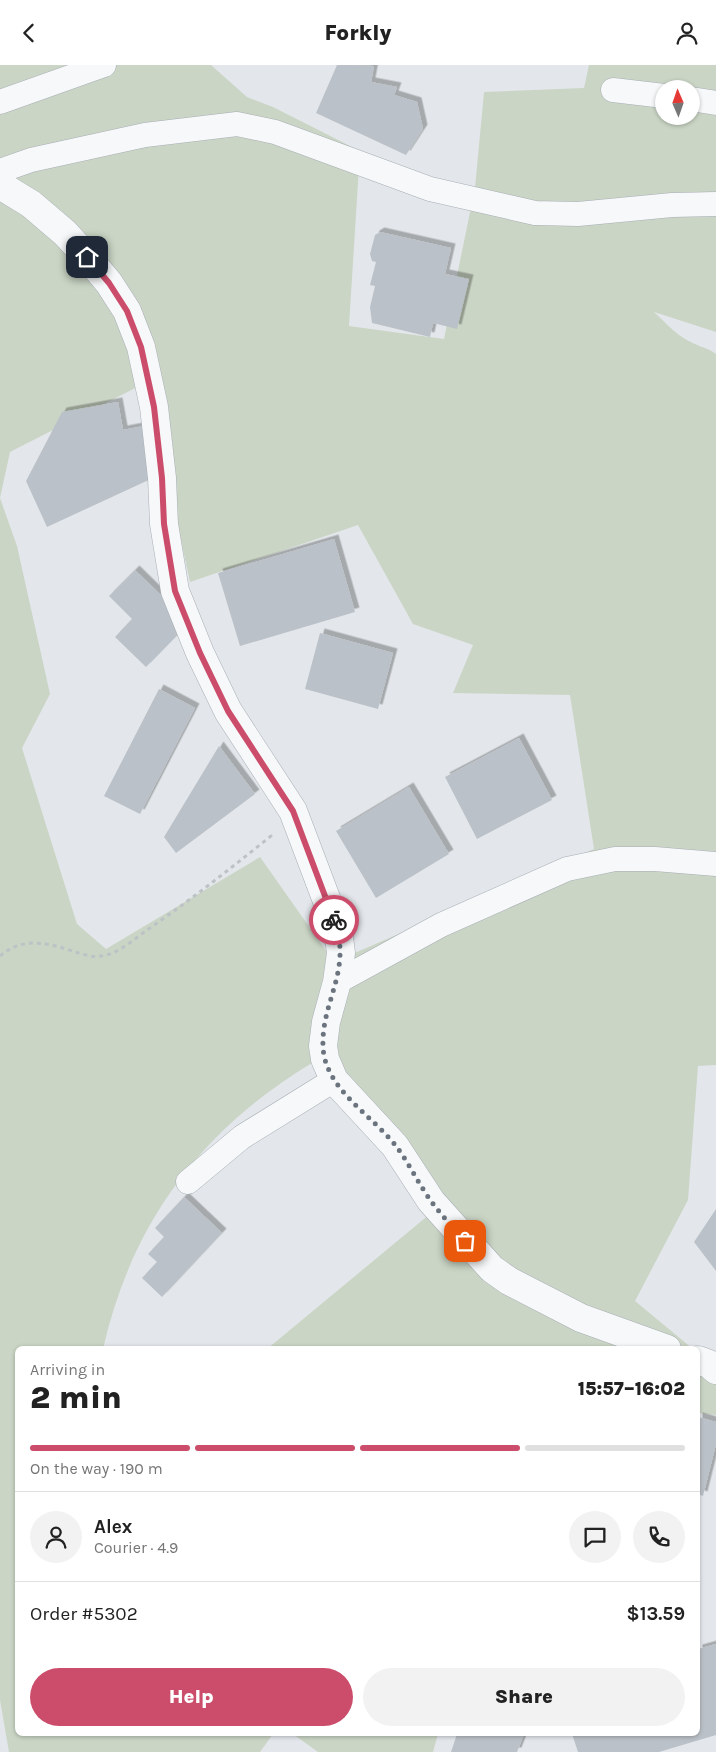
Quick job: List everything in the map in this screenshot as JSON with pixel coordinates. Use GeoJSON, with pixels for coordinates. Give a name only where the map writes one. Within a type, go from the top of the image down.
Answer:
{"type":"FeatureCollection","features":[{"type":"Feature","properties":{"kind":"street"},"geometry":{"type":"LineString","coordinates":[[0,102],[104,65]]}},
{"type":"Feature","properties":{"kind":"street"},"geometry":{"type":"LineString","coordinates":[[613,90],[655,95]]}},
{"type":"Feature","properties":{"kind":"street"},"geometry":{"type":"LineString","coordinates":[[700,100],[716,103]]}},
{"type":"Feature","properties":{"kind":"street"},"geometry":{"type":"LineString","coordinates":[[0,171],[31,160],[145,135],[237,124],[274,132],[430,189],[535,213],[578,214],[672,205],[716,205]]}},
{"type":"Feature","properties":{"kind":"street"},"geometry":{"type":"LineString","coordinates":[[0,185],[31,204],[65,233],[109,283],[127,311],[141,347],[154,407],[162,478],[164,524],[175,591],[200,653],[228,711],[293,811],[338,930],[341,953],[337,981],[326,1022],[323,1046],[325,1059],[334,1080],[396,1146],[431,1201],[492,1269],[509,1281],[581,1318],[659,1346]]}},
{"type":"Feature","properties":{"kind":"street"},"geometry":{"type":"LineString","coordinates":[[337,981],[441,925],[567,869],[615,859],[655,859],[716,864]]}},
{"type":"Feature","properties":{"kind":"street"},"geometry":{"type":"LineString","coordinates":[[188,1182],[242,1137],[334,1080]]}},
{"type":"Feature","properties":{"kind":"street"},"geometry":{"type":"LineString","coordinates":[[700,1361],[709,1364],[716,1370]]}},
{"type":"Feature","properties":{"kind":"path"},"geometry":{"type":"LineString","coordinates":[[0,956],[6,951],[23,944],[37,941],[88,956],[101,957],[120,949],[199,894],[271,836],[276,844]]}},
{"type":"Feature","properties":{"kind":"green space"},"geometry":{"type":"Polygon","coordinates":[[[0,65],[211,65],[247,97],[273,107],[360,151],[349,326],[444,339],[475,188],[484,92],[584,88],[589,65],[716,65],[716,332],[654,312],[684,338],[716,354],[716,1065],[698,1066],[688,1200],[635,1301],[689,1346],[271,1346],[448,1199],[312,1063],[272,1089],[237,1118],[205,1149],[177,1183],[153,1220],[132,1260],[116,1303],[104,1346],[15,1346],[15,1736],[272,1736],[260,1752],[9,1752],[0,1700],[0,498],[0,65]],[[147,382],[10,452],[0,498],[17,546],[50,694],[22,748],[77,924],[106,949],[260,857],[334,962],[594,849],[570,695],[453,693],[473,645],[413,624],[358,525],[190,582],[147,382]]]}},
{"type":"Feature","properties":{"kind":"green space"},"geometry":{"type":"Polygon","coordinates":[[[700,1354],[716,1367],[716,1415],[700,1413],[700,1354]]]}},
{"type":"Feature","properties":{"kind":"green space"},"geometry":{"type":"Polygon","coordinates":[[[296,1736],[437,1736],[433,1752],[318,1752],[296,1736]]]}},
{"type":"Feature","properties":{"kind":"building"},"geometry":{"type":"Polygon","coordinates":[[[337,65],[374,66],[371,82],[397,87],[394,95],[417,102],[423,129],[406,155],[316,113],[337,65]]]}},
{"type":"Feature","properties":{"kind":"building"},"geometry":{"type":"Polygon","coordinates":[[[380,232],[451,248],[445,274],[469,279],[457,329],[433,323],[430,337],[372,323],[370,307],[375,286],[370,285],[376,262],[372,261],[370,254],[375,235],[380,232]]]}},
{"type":"Feature","properties":{"kind":"building"},"geometry":{"type":"Polygon","coordinates":[[[118,402],[123,430],[144,426],[153,478],[47,527],[26,481],[62,412],[118,402]]]}},
{"type":"Feature","properties":{"kind":"building"},"geometry":{"type":"Polygon","coordinates":[[[334,539],[355,612],[240,646],[218,573],[334,539]]]}},
{"type":"Feature","properties":{"kind":"building"},"geometry":{"type":"Polygon","coordinates":[[[135,570],[189,623],[146,667],[115,637],[132,619],[109,596],[135,570]]]}},
{"type":"Feature","properties":{"kind":"building"},"geometry":{"type":"Polygon","coordinates":[[[320,633],[393,653],[378,709],[305,689],[320,633]]]}},
{"type":"Feature","properties":{"kind":"building"},"geometry":{"type":"Polygon","coordinates":[[[159,689],[195,708],[140,814],[104,796],[159,689]]]}},
{"type":"Feature","properties":{"kind":"building"},"geometry":{"type":"Polygon","coordinates":[[[519,738],[552,800],[477,839],[445,777],[519,738]]]}},
{"type":"Feature","properties":{"kind":"building"},"geometry":{"type":"Polygon","coordinates":[[[219,746],[255,794],[176,853],[164,837],[219,746]]]}},
{"type":"Feature","properties":{"kind":"building"},"geometry":{"type":"Polygon","coordinates":[[[409,787],[449,854],[376,898],[336,831],[409,787]]]}},
{"type":"Feature","properties":{"kind":"building"},"geometry":{"type":"Polygon","coordinates":[[[184,1197],[222,1233],[162,1297],[142,1278],[157,1262],[148,1254],[164,1237],[155,1228],[184,1197]]]}},
{"type":"Feature","properties":{"kind":"building"},"geometry":{"type":"Polygon","coordinates":[[[716,1209],[716,1271],[694,1242],[716,1209]]]}},
{"type":"Feature","properties":{"kind":"building"},"geometry":{"type":"Polygon","coordinates":[[[700,1418],[716,1422],[716,1444],[703,1496],[700,1495],[700,1418]]]}},
{"type":"Feature","properties":{"kind":"building"},"geometry":{"type":"Polygon","coordinates":[[[716,1644],[716,1735],[659,1752],[578,1752],[573,1736],[700,1736],[700,1648],[716,1644]]]}},
{"type":"Feature","properties":{"kind":"building"},"geometry":{"type":"Polygon","coordinates":[[[456,1736],[523,1736],[517,1752],[451,1752],[456,1736]]]}},
{"type":"Feature","properties":{"kind":"way so far"},"geometry":{"type":"LineString","coordinates":[[334,920],[338,930],[341,953],[337,981],[326,1022],[323,1046],[325,1059],[334,1080],[396,1146],[431,1201],[465,1241]]}},
{"type":"Feature","properties":{"kind":"route"},"geometry":{"type":"LineString","coordinates":[[87,257],[109,283],[127,311],[141,347],[154,407],[162,478],[164,524],[175,591],[200,653],[228,711],[293,811],[315,875],[334,920]]}}]}
